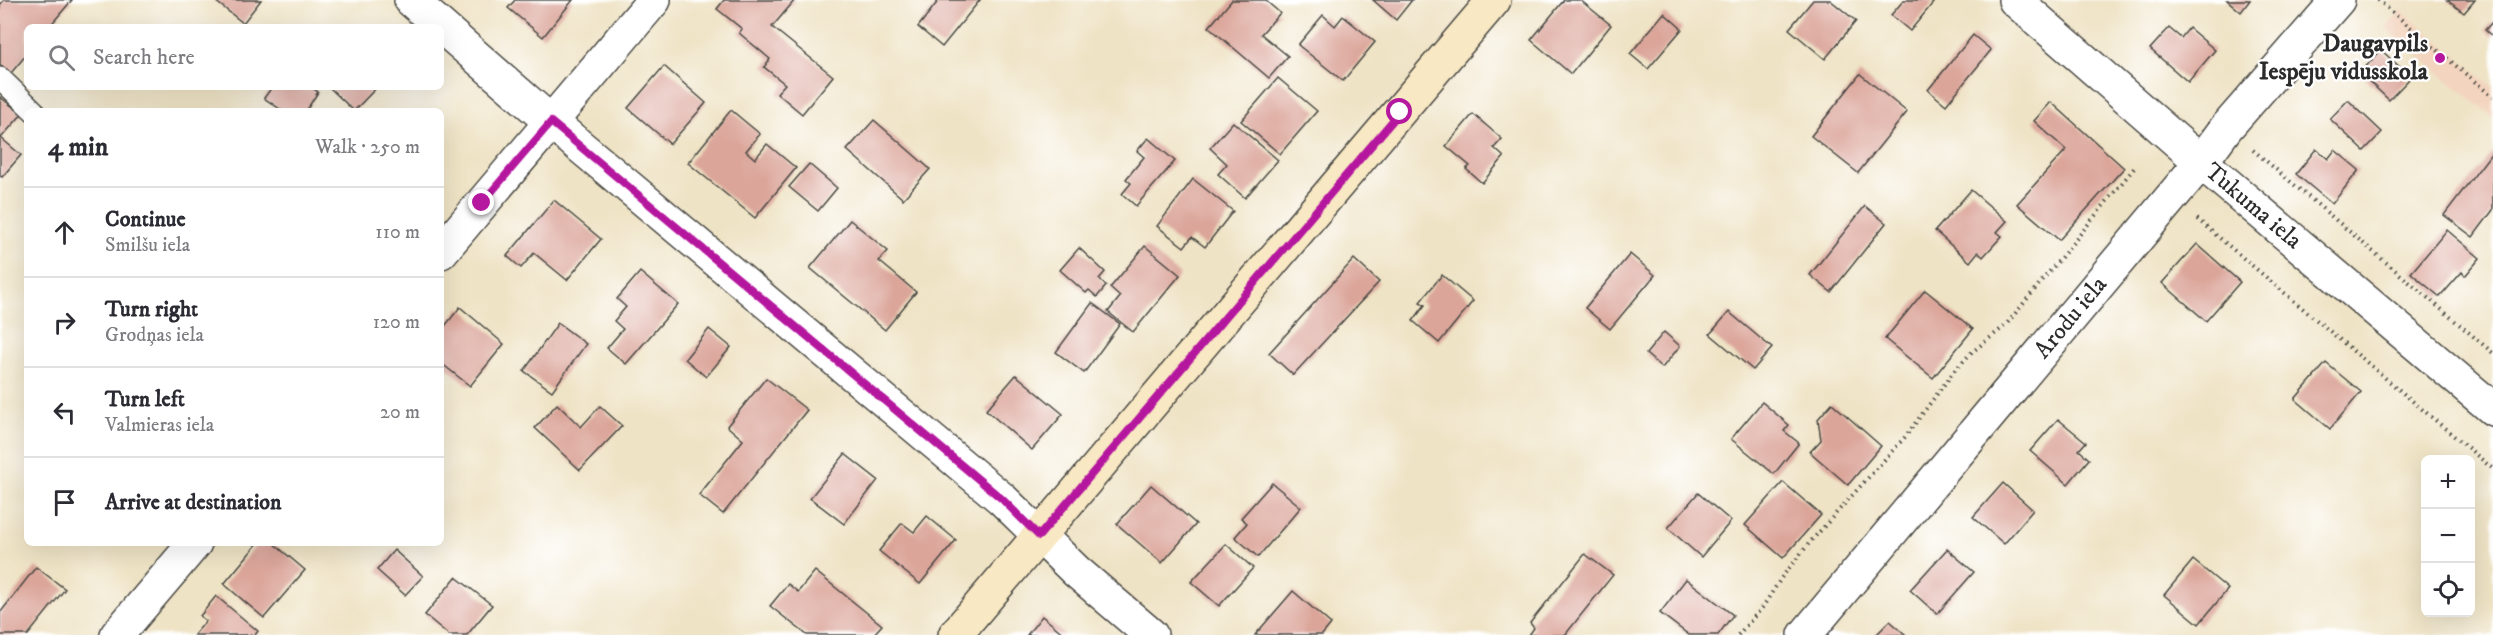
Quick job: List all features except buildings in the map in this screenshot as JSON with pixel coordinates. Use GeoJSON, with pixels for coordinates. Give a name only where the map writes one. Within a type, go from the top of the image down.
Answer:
{"type":"FeatureCollection","features":[{"type":"Feature","properties":{"kind":"street"},"geometry":{"type":"LineString","coordinates":[[411,0],[439,24]]}},
{"type":"Feature","properties":{"kind":"street"},"geometry":{"type":"LineString","coordinates":[[444,248],[654,0]]}},
{"type":"Feature","properties":{"kind":"street"},"geometry":{"type":"LineString","coordinates":[[955,635],[1494,0]]}},
{"type":"Feature","properties":{"kind":"street","name":"Tukuma iela"},"geometry":{"type":"LineString","coordinates":[[2014,0],[2493,409]]}},
{"type":"Feature","properties":{"kind":"street","name":"Arodu iela"},"geometry":{"type":"LineString","coordinates":[[1804,635],[2201,162],[2226,128],[2338,0]]}},
{"type":"Feature","properties":{"kind":"street"},"geometry":{"type":"LineString","coordinates":[[444,29],[551,122],[993,492],[1076,571],[1151,635]]}},
{"type":"Feature","properties":{"kind":"street"},"geometry":{"type":"LineString","coordinates":[[117,635],[192,546]]}},
{"type":"Feature","properties":{"kind":"lane"},"geometry":{"type":"LineString","coordinates":[[0,78],[31,108]]}},
{"type":"Feature","properties":{"kind":"path"},"geometry":{"type":"LineString","coordinates":[[2378,0],[2493,97]]}},
{"type":"Feature","properties":{"kind":"path"},"geometry":{"type":"LineString","coordinates":[[2249,146],[2493,353]]}},
{"type":"Feature","properties":{"kind":"path"},"geometry":{"type":"LineString","coordinates":[[1738,635],[1762,608],[1782,576],[1811,541],[1905,437],[1955,370],[1972,352],[2005,326],[2135,167]]}},
{"type":"Feature","properties":{"kind":"path"},"geometry":{"type":"LineString","coordinates":[[2194,216],[2493,469]]}},
{"type":"Feature","properties":{"kind":"shaded area","name":"Daugavpils Iespēju vidusskola"},"geometry":{"type":"Polygon","coordinates":[[[2401,10],[2493,87],[2493,117],[2386,29],[2401,10]]]}},
{"type":"Feature","properties":{"kind":"place","name":"Daugavpils Iespēju vidusskola"},"geometry":{"type":"Point","coordinates":[2440,58]}},
{"type":"Feature","properties":{"kind":"route"},"geometry":{"type":"LineString","coordinates":[[482,203],[551,122],[1002,499],[1039,536],[1400,112]]}}]}
